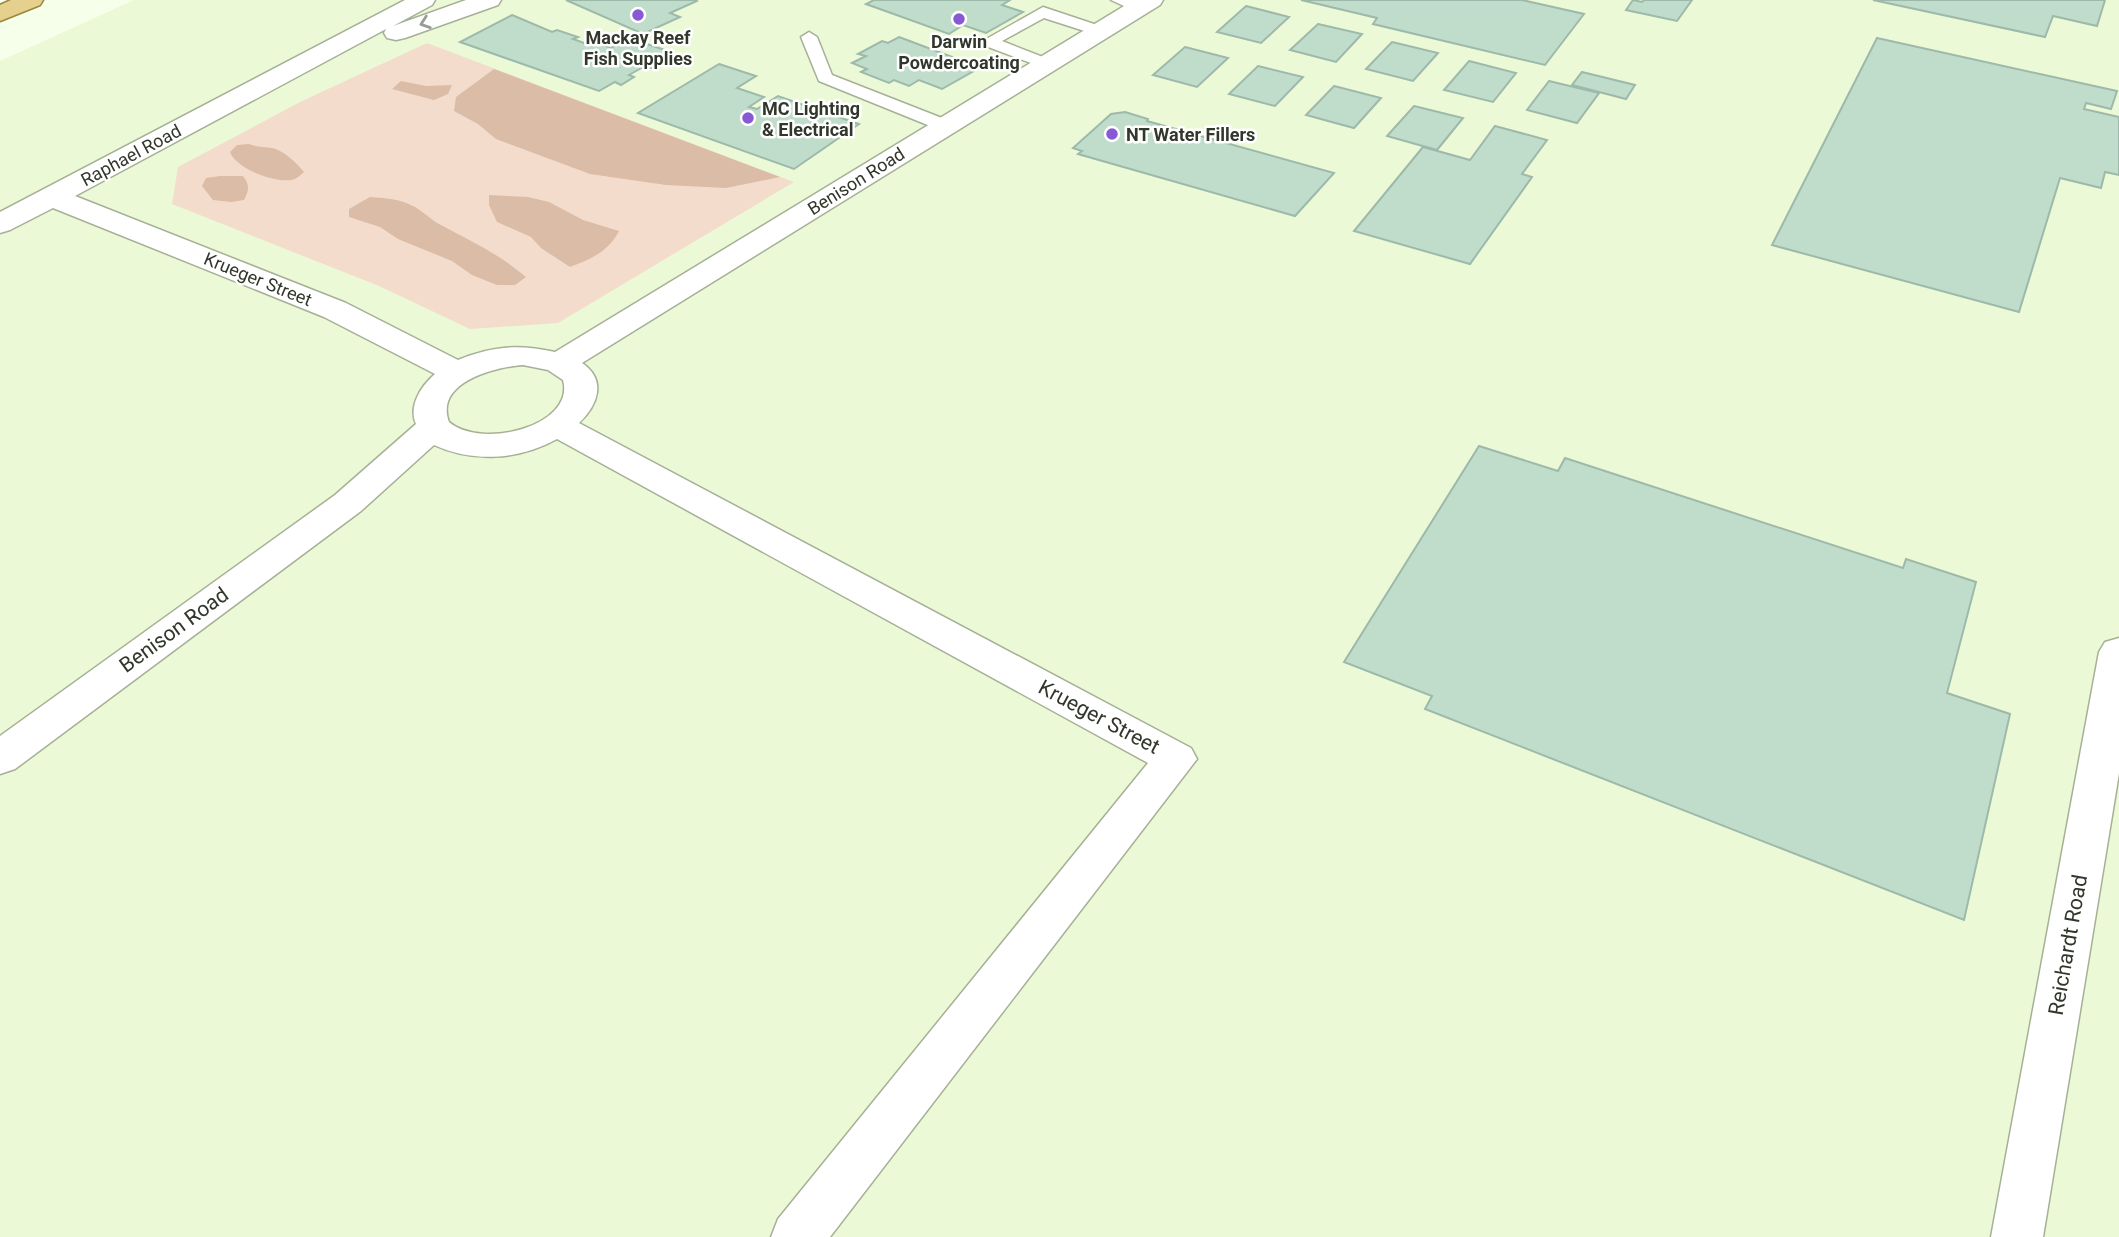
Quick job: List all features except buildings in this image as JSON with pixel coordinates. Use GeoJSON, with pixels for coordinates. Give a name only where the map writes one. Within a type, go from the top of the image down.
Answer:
{"type":"FeatureCollection","features":[{"type":"Feature","properties":{"kind":"main road"},"geometry":{"type":"LineString","coordinates":[[0,14],[31,0]]}},
{"type":"Feature","properties":{"kind":"street","name":"Raphael Road"},"geometry":{"type":"LineString","coordinates":[[0,224],[423,0]]}},
{"type":"Feature","properties":{"kind":"street","name":"Raphael Road"},"geometry":{"type":"LineString","coordinates":[[261,86],[489,0]]}},
{"type":"Feature","properties":{"kind":"street","name":"Benison Road"},"geometry":{"type":"LineString","coordinates":[[561,362],[1100,31],[1136,3]]}},
{"type":"Feature","properties":{"kind":"street","name":"Krueger Street"},"geometry":{"type":"LineString","coordinates":[[52,197],[335,310],[458,373]]}},
{"type":"Feature","properties":{"kind":"street"},"geometry":{"type":"LineString","coordinates":[[523,355],[561,362],[575,372],[582,384],[582,398],[574,412],[559,426],[538,437],[514,445],[464,445],[444,439],[433,427],[429,413],[432,399],[442,385],[458,373],[478,363],[523,355]]}},
{"type":"Feature","properties":{"kind":"street","name":"Krueger Street"},"geometry":{"type":"LineString","coordinates":[[559,426],[1176,758],[797,1237]]}},
{"type":"Feature","properties":{"kind":"street","name":"Benison Road"},"geometry":{"type":"LineString","coordinates":[[0,758],[348,503],[433,427]]}},
{"type":"Feature","properties":{"kind":"street","name":"Benison Road"},"geometry":{"type":"LineString","coordinates":[[348,503],[464,445]]}},
{"type":"Feature","properties":{"kind":"street","name":"Reichardt Road"},"geometry":{"type":"LineString","coordinates":[[2017,1237],[2119,652]]}},
{"type":"Feature","properties":{"kind":"lane"},"geometry":{"type":"LineString","coordinates":[[1047,64],[989,42],[1042,12],[1100,31]]}},
{"type":"Feature","properties":{"kind":"lane"},"geometry":{"type":"LineString","coordinates":[[809,37],[825,78],[946,127]]}},
{"type":"Feature","properties":{"kind":"shaded area"},"geometry":{"type":"Polygon","coordinates":[[[134,0],[2119,0],[2119,1237],[0,1237],[0,61],[134,0]]]}},
{"type":"Feature","properties":{"kind":"shaded area"},"geometry":{"type":"Polygon","coordinates":[[[427,43],[794,182],[558,323],[470,329],[379,286],[172,204],[178,167],[300,102],[427,43]]]}},
{"type":"Feature","properties":{"kind":"shaded area"},"geometry":{"type":"Polygon","coordinates":[[[494,69],[780,177],[726,188],[666,185],[590,174],[496,139],[478,124],[454,111],[456,97],[494,69]]]}},
{"type":"Feature","properties":{"kind":"shaded area"},"geometry":{"type":"Polygon","coordinates":[[[401,81],[426,86],[452,85],[448,94],[434,100],[392,89],[401,81]]]}},
{"type":"Feature","properties":{"kind":"shaded area"},"geometry":{"type":"Polygon","coordinates":[[[249,144],[281,151],[304,172],[295,179],[279,180],[249,170],[230,152],[237,145],[249,144]]]}},
{"type":"Feature","properties":{"kind":"shaded area"},"geometry":{"type":"Polygon","coordinates":[[[243,176],[248,188],[244,200],[213,200],[202,186],[206,178],[243,176]]]}},
{"type":"Feature","properties":{"kind":"shaded area"},"geometry":{"type":"Polygon","coordinates":[[[489,195],[528,197],[549,202],[583,220],[619,231],[604,250],[570,267],[541,248],[531,237],[497,222],[489,205],[489,195]]]}},
{"type":"Feature","properties":{"kind":"shaded area"},"geometry":{"type":"Polygon","coordinates":[[[370,197],[398,200],[413,206],[437,223],[495,254],[526,277],[515,285],[497,285],[472,275],[452,261],[398,239],[380,227],[349,217],[349,209],[370,197]]]}},
{"type":"Feature","properties":{"kind":"place","name":"Mackay Reef Fish Supplies"},"geometry":{"type":"Point","coordinates":[638,15]}},
{"type":"Feature","properties":{"kind":"place","name":"Darwin Powdercoating"},"geometry":{"type":"Point","coordinates":[959,19]}},
{"type":"Feature","properties":{"kind":"place","name":"MC Lighting & Electrical"},"geometry":{"type":"Point","coordinates":[748,118]}},
{"type":"Feature","properties":{"kind":"place","name":"NT Water Fillers"},"geometry":{"type":"Point","coordinates":[1112,134]}}]}
